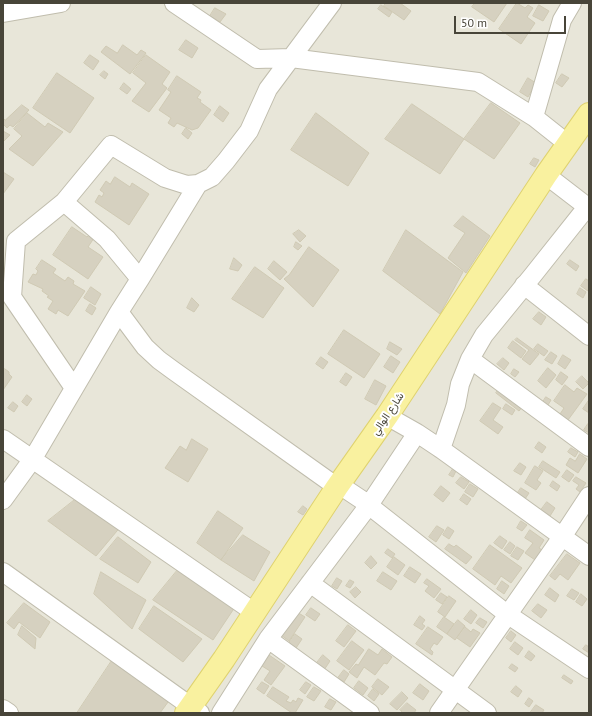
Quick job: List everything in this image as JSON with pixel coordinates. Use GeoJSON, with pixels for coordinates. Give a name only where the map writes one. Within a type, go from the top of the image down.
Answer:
{"type":"FeatureCollection","features":[{"type":"Feature","properties":{"kind":"main road","name":"شارع الوالي"},"geometry":{"type":"LineString","coordinates":[[192,711],[254,612],[342,488],[387,416],[546,175],[589,114]]}},
{"type":"Feature","properties":{"kind":"street"},"geometry":{"type":"LineString","coordinates":[[3,13],[60,3]]}},
{"type":"Feature","properties":{"kind":"street"},"geometry":{"type":"LineString","coordinates":[[174,3],[257,58],[291,58],[478,82],[534,117],[568,144]]}},
{"type":"Feature","properties":{"kind":"street"},"geometry":{"type":"LineString","coordinates":[[74,388],[12,297],[10,237],[64,202],[111,145],[164,178],[187,185],[198,184],[212,176],[250,131],[268,89],[332,3]]}},
{"type":"Feature","properties":{"kind":"street"},"geometry":{"type":"LineString","coordinates":[[534,117],[562,20],[572,3]]}},
{"type":"Feature","properties":{"kind":"street"},"geometry":{"type":"LineString","coordinates":[[441,449],[456,405],[460,384],[470,359],[484,335],[588,207],[546,175]]}},
{"type":"Feature","properties":{"kind":"street"},"geometry":{"type":"LineString","coordinates":[[3,500],[32,460],[119,312],[198,184]]}},
{"type":"Feature","properties":{"kind":"street"},"geometry":{"type":"LineString","coordinates":[[64,202],[107,239],[140,279]]}},
{"type":"Feature","properties":{"kind":"street"},"geometry":{"type":"LineString","coordinates":[[524,286],[589,336]]}},
{"type":"Feature","properties":{"kind":"street"},"geometry":{"type":"LineString","coordinates":[[119,312],[145,347],[159,360],[342,488],[366,503],[507,614],[589,669]]}},
{"type":"Feature","properties":{"kind":"street"},"geometry":{"type":"LineString","coordinates":[[470,359],[589,447]]}},
{"type":"Feature","properties":{"kind":"street"},"geometry":{"type":"LineString","coordinates":[[387,416],[441,449],[589,556]]}},
{"type":"Feature","properties":{"kind":"street"},"geometry":{"type":"LineString","coordinates":[[221,713],[268,640],[417,433]]}},
{"type":"Feature","properties":{"kind":"street"},"geometry":{"type":"LineString","coordinates":[[3,439],[254,612]]}},
{"type":"Feature","properties":{"kind":"street"},"geometry":{"type":"LineString","coordinates":[[439,713],[589,496]]}},
{"type":"Feature","properties":{"kind":"street"},"geometry":{"type":"LineString","coordinates":[[3,572],[192,711]]}},
{"type":"Feature","properties":{"kind":"street"},"geometry":{"type":"LineString","coordinates":[[310,583],[487,713]]}},
{"type":"Feature","properties":{"kind":"street"},"geometry":{"type":"LineString","coordinates":[[268,640],[370,713]]}},
{"type":"Feature","properties":{"kind":"street"},"geometry":{"type":"LineString","coordinates":[[3,708],[9,713]]}},
{"type":"Feature","properties":{"kind":"shaded area"},"geometry":{"type":"Polygon","coordinates":[[[3,3],[589,3],[589,713],[3,713],[3,3]]]}},
{"type":"Feature","properties":{"kind":"building"},"geometry":{"type":"Polygon","coordinates":[[[386,3],[400,3],[411,11],[404,20],[384,6],[386,3]]]}},
{"type":"Feature","properties":{"kind":"building"},"geometry":{"type":"Polygon","coordinates":[[[475,3],[507,3],[494,22],[472,7],[475,3]]]}},
{"type":"Feature","properties":{"kind":"building"},"geometry":{"type":"Polygon","coordinates":[[[517,3],[525,8],[528,5],[533,8],[527,17],[535,23],[521,44],[499,29],[517,3]]]}},
{"type":"Feature","properties":{"kind":"building"},"geometry":{"type":"Polygon","coordinates":[[[381,5],[392,12],[389,17],[378,9],[381,5]]]}},
{"type":"Feature","properties":{"kind":"building"},"geometry":{"type":"Polygon","coordinates":[[[539,5],[549,11],[543,21],[533,16],[539,5]]]}},
{"type":"Feature","properties":{"kind":"building"},"geometry":{"type":"Polygon","coordinates":[[[215,8],[226,14],[220,22],[210,16],[215,8]]]}},
{"type":"Feature","properties":{"kind":"building"},"geometry":{"type":"Polygon","coordinates":[[[186,40],[198,48],[192,58],[179,50],[186,40]]]}},
{"type":"Feature","properties":{"kind":"building"},"geometry":{"type":"Polygon","coordinates":[[[123,45],[137,55],[141,50],[146,53],[130,74],[101,52],[106,46],[117,53],[123,45]]]}},
{"type":"Feature","properties":{"kind":"building"},"geometry":{"type":"Polygon","coordinates":[[[90,55],[99,61],[93,70],[84,63],[90,55]]]}},
{"type":"Feature","properties":{"kind":"building"},"geometry":{"type":"Polygon","coordinates":[[[146,55],[170,72],[162,84],[167,88],[149,112],[132,101],[146,83],[133,73],[146,55]]]}},
{"type":"Feature","properties":{"kind":"building"},"geometry":{"type":"Polygon","coordinates":[[[104,71],[108,74],[105,79],[100,75],[104,71]]]}},
{"type":"Feature","properties":{"kind":"building"},"geometry":{"type":"Polygon","coordinates":[[[57,73],[94,98],[70,133],[33,108],[57,73]]]}},
{"type":"Feature","properties":{"kind":"building"},"geometry":{"type":"Polygon","coordinates":[[[562,74],[569,78],[562,87],[556,83],[562,74]]]}},
{"type":"Feature","properties":{"kind":"building"},"geometry":{"type":"Polygon","coordinates":[[[177,76],[201,92],[197,98],[211,110],[198,128],[192,130],[177,123],[174,127],[168,123],[171,118],[159,110],[171,92],[168,90],[177,76]]]}},
{"type":"Feature","properties":{"kind":"building"},"geometry":{"type":"Polygon","coordinates":[[[528,78],[536,83],[528,97],[520,92],[528,78]]]}},
{"type":"Feature","properties":{"kind":"building"},"geometry":{"type":"Polygon","coordinates":[[[124,83],[131,89],[127,94],[120,89],[124,83]]]}},
{"type":"Feature","properties":{"kind":"building"},"geometry":{"type":"Polygon","coordinates":[[[491,103],[520,123],[494,159],[464,139],[491,103]]]}},
{"type":"Feature","properties":{"kind":"building"},"geometry":{"type":"Polygon","coordinates":[[[412,104],[464,139],[440,174],[385,139],[412,104]]]}},
{"type":"Feature","properties":{"kind":"building"},"geometry":{"type":"Polygon","coordinates":[[[22,105],[29,110],[13,127],[10,125],[7,128],[3,124],[3,118],[5,120],[22,105]]]}},
{"type":"Feature","properties":{"kind":"building"},"geometry":{"type":"Polygon","coordinates":[[[220,106],[229,113],[223,122],[214,115],[220,106]]]}},
{"type":"Feature","properties":{"kind":"building"},"geometry":{"type":"Polygon","coordinates":[[[27,113],[45,127],[48,123],[63,132],[33,166],[9,149],[22,136],[14,129],[27,113]]]}},
{"type":"Feature","properties":{"kind":"building"},"geometry":{"type":"Polygon","coordinates":[[[316,113],[369,153],[348,186],[291,150],[316,113]]]}},
{"type":"Feature","properties":{"kind":"building"},"geometry":{"type":"Polygon","coordinates":[[[186,128],[192,133],[188,139],[182,134],[186,128]]]}},
{"type":"Feature","properties":{"kind":"building"},"geometry":{"type":"Polygon","coordinates":[[[3,131],[10,135],[3,142],[3,131]]]}},
{"type":"Feature","properties":{"kind":"building"},"geometry":{"type":"Polygon","coordinates":[[[534,158],[539,160],[535,167],[530,164],[534,158]]]}},
{"type":"Feature","properties":{"kind":"building"},"geometry":{"type":"Polygon","coordinates":[[[3,172],[14,179],[3,194],[3,172]]]}},
{"type":"Feature","properties":{"kind":"building"},"geometry":{"type":"Polygon","coordinates":[[[115,177],[130,187],[132,183],[149,194],[129,225],[95,202],[99,195],[102,197],[104,193],[100,190],[106,181],[110,184],[115,177]]]}},
{"type":"Feature","properties":{"kind":"building"},"geometry":{"type":"Polygon","coordinates":[[[463,216],[490,236],[466,273],[448,258],[465,233],[454,226],[463,216]]]}},
{"type":"Feature","properties":{"kind":"building"},"geometry":{"type":"Polygon","coordinates":[[[72,227],[87,237],[89,235],[94,238],[88,247],[103,257],[88,279],[53,255],[72,227]]]}},
{"type":"Feature","properties":{"kind":"building"},"geometry":{"type":"Polygon","coordinates":[[[299,230],[306,236],[300,242],[293,234],[299,230]]]}},
{"type":"Feature","properties":{"kind":"building"},"geometry":{"type":"Polygon","coordinates":[[[406,230],[463,272],[440,314],[383,271],[406,230]]]}},
{"type":"Feature","properties":{"kind":"building"},"geometry":{"type":"Polygon","coordinates":[[[296,242],[302,246],[298,250],[294,247],[296,242]]]}},
{"type":"Feature","properties":{"kind":"building"},"geometry":{"type":"Polygon","coordinates":[[[309,247],[339,270],[313,307],[284,279],[289,275],[309,247]]]}},
{"type":"Feature","properties":{"kind":"building"},"geometry":{"type":"Polygon","coordinates":[[[234,258],[242,265],[238,271],[230,269],[234,258]]]}},
{"type":"Feature","properties":{"kind":"building"},"geometry":{"type":"Polygon","coordinates":[[[42,260],[56,269],[53,273],[65,281],[68,277],[74,281],[73,284],[85,291],[68,316],[58,310],[56,314],[48,309],[53,301],[42,291],[43,289],[28,282],[33,274],[36,275],[38,271],[36,269],[42,260]]]}},
{"type":"Feature","properties":{"kind":"building"},"geometry":{"type":"Polygon","coordinates":[[[570,260],[579,266],[576,271],[567,264],[570,260]]]}},
{"type":"Feature","properties":{"kind":"building"},"geometry":{"type":"Polygon","coordinates":[[[274,261],[287,272],[280,280],[268,269],[274,261]]]}},
{"type":"Feature","properties":{"kind":"building"},"geometry":{"type":"Polygon","coordinates":[[[255,267],[284,288],[263,318],[232,299],[255,267]]]}},
{"type":"Feature","properties":{"kind":"building"},"geometry":{"type":"Polygon","coordinates":[[[586,279],[589,281],[588,291],[581,286],[586,279]]]}},
{"type":"Feature","properties":{"kind":"building"},"geometry":{"type":"Polygon","coordinates":[[[91,287],[101,294],[95,305],[84,298],[91,287]]]}},
{"type":"Feature","properties":{"kind":"building"},"geometry":{"type":"Polygon","coordinates":[[[580,288],[586,292],[583,298],[577,294],[580,288]]]}},
{"type":"Feature","properties":{"kind":"building"},"geometry":{"type":"Polygon","coordinates":[[[192,298],[199,305],[194,312],[187,308],[192,298]]]}},
{"type":"Feature","properties":{"kind":"building"},"geometry":{"type":"Polygon","coordinates":[[[90,304],[96,308],[92,315],[86,311],[90,304]]]}},
{"type":"Feature","properties":{"kind":"building"},"geometry":{"type":"Polygon","coordinates":[[[539,312],[546,317],[541,325],[533,319],[539,312]]]}},
{"type":"Feature","properties":{"kind":"building"},"geometry":{"type":"Polygon","coordinates":[[[344,330],[380,354],[364,378],[328,354],[344,330]]]}},
{"type":"Feature","properties":{"kind":"building"},"geometry":{"type":"Polygon","coordinates":[[[517,338],[539,354],[530,365],[522,359],[529,350],[515,340],[517,338]]]}},
{"type":"Feature","properties":{"kind":"building"},"geometry":{"type":"Polygon","coordinates":[[[513,341],[526,351],[521,358],[508,348],[513,341]]]}},
{"type":"Feature","properties":{"kind":"building"},"geometry":{"type":"Polygon","coordinates":[[[390,342],[402,349],[397,355],[387,349],[390,342]]]}},
{"type":"Feature","properties":{"kind":"building"},"geometry":{"type":"Polygon","coordinates":[[[538,344],[548,351],[544,356],[534,349],[538,344]]]}},
{"type":"Feature","properties":{"kind":"building"},"geometry":{"type":"Polygon","coordinates":[[[551,352],[557,356],[552,364],[545,360],[551,352]]]}},
{"type":"Feature","properties":{"kind":"building"},"geometry":{"type":"Polygon","coordinates":[[[563,355],[571,360],[565,369],[558,364],[563,355]]]}},
{"type":"Feature","properties":{"kind":"building"},"geometry":{"type":"Polygon","coordinates":[[[391,356],[400,362],[393,373],[384,367],[391,356]]]}},
{"type":"Feature","properties":{"kind":"building"},"geometry":{"type":"Polygon","coordinates":[[[321,357],[328,362],[323,369],[316,364],[321,357]]]}},
{"type":"Feature","properties":{"kind":"building"},"geometry":{"type":"Polygon","coordinates":[[[503,358],[509,363],[504,370],[497,364],[503,358]]]}},
{"type":"Feature","properties":{"kind":"building"},"geometry":{"type":"Polygon","coordinates":[[[548,368],[556,375],[546,388],[538,381],[548,368]]]}},
{"type":"Feature","properties":{"kind":"building"},"geometry":{"type":"Polygon","coordinates":[[[5,369],[12,377],[3,390],[3,370],[5,369]]]}},
{"type":"Feature","properties":{"kind":"building"},"geometry":{"type":"Polygon","coordinates":[[[514,369],[519,372],[515,377],[511,374],[514,369]]]}},
{"type":"Feature","properties":{"kind":"building"},"geometry":{"type":"Polygon","coordinates":[[[561,372],[568,377],[562,385],[556,380],[561,372]]]}},
{"type":"Feature","properties":{"kind":"building"},"geometry":{"type":"Polygon","coordinates":[[[346,373],[352,377],[346,386],[340,382],[346,373]]]}},
{"type":"Feature","properties":{"kind":"building"},"geometry":{"type":"Polygon","coordinates":[[[582,376],[589,383],[583,389],[576,382],[582,376]]]}},
{"type":"Feature","properties":{"kind":"building"},"geometry":{"type":"Polygon","coordinates":[[[375,380],[386,386],[376,405],[365,399],[375,380]]]}},
{"type":"Feature","properties":{"kind":"building"},"geometry":{"type":"Polygon","coordinates":[[[565,385],[574,392],[577,388],[587,394],[568,420],[560,414],[564,408],[554,401],[565,385]]]}},
{"type":"Feature","properties":{"kind":"building"},"geometry":{"type":"Polygon","coordinates":[[[500,388],[523,406],[519,411],[496,393],[500,388]]]}},
{"type":"Feature","properties":{"kind":"building"},"geometry":{"type":"Polygon","coordinates":[[[27,395],[32,399],[27,406],[22,402],[27,395]]]}},
{"type":"Feature","properties":{"kind":"building"},"geometry":{"type":"Polygon","coordinates":[[[546,397],[551,400],[548,405],[543,402],[546,397]]]}},
{"type":"Feature","properties":{"kind":"building"},"geometry":{"type":"Polygon","coordinates":[[[589,400],[589,413],[583,409],[589,400]]]}},
{"type":"Feature","properties":{"kind":"building"},"geometry":{"type":"Polygon","coordinates":[[[13,402],[18,406],[14,412],[8,408],[13,402]]]}},
{"type":"Feature","properties":{"kind":"building"},"geometry":{"type":"Polygon","coordinates":[[[493,403],[501,408],[493,420],[503,427],[498,434],[480,421],[493,403]]]}},
{"type":"Feature","properties":{"kind":"building"},"geometry":{"type":"Polygon","coordinates":[[[506,404],[515,410],[512,415],[503,409],[506,404]]]}},
{"type":"Feature","properties":{"kind":"building"},"geometry":{"type":"Polygon","coordinates":[[[588,424],[589,425],[589,433],[584,430],[588,424]]]}},
{"type":"Feature","properties":{"kind":"building"},"geometry":{"type":"Polygon","coordinates":[[[192,439],[208,449],[188,482],[165,468],[180,446],[186,450],[192,439]]]}},
{"type":"Feature","properties":{"kind":"building"},"geometry":{"type":"Polygon","coordinates":[[[539,442],[546,447],[542,453],[535,448],[539,442]]]}},
{"type":"Feature","properties":{"kind":"building"},"geometry":{"type":"Polygon","coordinates":[[[571,448],[578,452],[575,457],[568,452],[571,448]]]}},
{"type":"Feature","properties":{"kind":"building"},"geometry":{"type":"Polygon","coordinates":[[[580,454],[587,459],[578,473],[566,465],[570,458],[575,461],[580,454]]]}},
{"type":"Feature","properties":{"kind":"building"},"geometry":{"type":"Polygon","coordinates":[[[543,461],[560,472],[556,478],[539,467],[543,461]]]}},
{"type":"Feature","properties":{"kind":"building"},"geometry":{"type":"Polygon","coordinates":[[[520,463],[526,467],[521,475],[514,471],[520,463]]]}},
{"type":"Feature","properties":{"kind":"building"},"geometry":{"type":"Polygon","coordinates":[[[535,466],[543,471],[537,480],[541,483],[536,490],[525,483],[535,466]]]}},
{"type":"Feature","properties":{"kind":"building"},"geometry":{"type":"Polygon","coordinates":[[[453,469],[456,471],[453,477],[449,475],[453,469]]]}},
{"type":"Feature","properties":{"kind":"building"},"geometry":{"type":"Polygon","coordinates":[[[567,470],[574,475],[569,482],[562,477],[567,470]]]}},
{"type":"Feature","properties":{"kind":"building"},"geometry":{"type":"Polygon","coordinates":[[[461,477],[469,482],[464,489],[456,483],[461,477]]]}},
{"type":"Feature","properties":{"kind":"building"},"geometry":{"type":"Polygon","coordinates":[[[576,477],[586,483],[580,492],[576,489],[579,485],[573,481],[576,477]]]}},
{"type":"Feature","properties":{"kind":"building"},"geometry":{"type":"Polygon","coordinates":[[[553,481],[560,486],[557,491],[550,486],[553,481]]]}},
{"type":"Feature","properties":{"kind":"building"},"geometry":{"type":"Polygon","coordinates":[[[470,484],[478,489],[473,497],[465,492],[470,484]]]}},
{"type":"Feature","properties":{"kind":"building"},"geometry":{"type":"Polygon","coordinates":[[[441,486],[450,493],[443,502],[434,495],[441,486]]]}},
{"type":"Feature","properties":{"kind":"building"},"geometry":{"type":"Polygon","coordinates":[[[521,488],[529,493],[525,499],[517,494],[521,488]]]}},
{"type":"Feature","properties":{"kind":"building"},"geometry":{"type":"Polygon","coordinates":[[[464,494],[471,499],[467,505],[460,500],[464,494]]]}},
{"type":"Feature","properties":{"kind":"building"},"geometry":{"type":"Polygon","coordinates":[[[81,495],[122,525],[96,556],[48,521],[81,495]]]}},
{"type":"Feature","properties":{"kind":"building"},"geometry":{"type":"Polygon","coordinates":[[[547,502],[555,508],[550,516],[541,510],[547,502]]]}},
{"type":"Feature","properties":{"kind":"building"},"geometry":{"type":"Polygon","coordinates":[[[303,506],[307,509],[303,515],[298,512],[303,506]]]}},
{"type":"Feature","properties":{"kind":"building"},"geometry":{"type":"Polygon","coordinates":[[[218,511],[243,528],[221,560],[197,543],[218,511]]]}},
{"type":"Feature","properties":{"kind":"building"},"geometry":{"type":"Polygon","coordinates":[[[521,521],[527,525],[522,531],[517,528],[521,521]]]}},
{"type":"Feature","properties":{"kind":"building"},"geometry":{"type":"Polygon","coordinates":[[[437,526],[444,530],[436,542],[429,537],[437,526]]]}},
{"type":"Feature","properties":{"kind":"building"},"geometry":{"type":"Polygon","coordinates":[[[448,527],[454,531],[449,539],[443,535],[448,527]]]}},
{"type":"Feature","properties":{"kind":"building"},"geometry":{"type":"Polygon","coordinates":[[[530,530],[544,540],[539,548],[545,552],[538,562],[525,553],[533,543],[525,538],[530,530]]]}},
{"type":"Feature","properties":{"kind":"building"},"geometry":{"type":"Polygon","coordinates":[[[243,535],[270,552],[254,581],[221,560],[243,535]]]}},
{"type":"Feature","properties":{"kind":"building"},"geometry":{"type":"Polygon","coordinates":[[[500,536],[507,541],[502,549],[494,543],[500,536]]]}},
{"type":"Feature","properties":{"kind":"building"},"geometry":{"type":"Polygon","coordinates":[[[118,537],[151,562],[138,583],[100,559],[118,537]]]}},
{"type":"Feature","properties":{"kind":"building"},"geometry":{"type":"Polygon","coordinates":[[[510,542],[515,546],[510,554],[504,550],[510,542]]]}},
{"type":"Feature","properties":{"kind":"building"},"geometry":{"type":"Polygon","coordinates":[[[449,544],[454,547],[456,545],[472,557],[466,564],[445,549],[449,544]]]}},
{"type":"Feature","properties":{"kind":"building"},"geometry":{"type":"Polygon","coordinates":[[[490,545],[522,568],[511,583],[501,576],[495,585],[473,569],[490,545]]]}},
{"type":"Feature","properties":{"kind":"building"},"geometry":{"type":"Polygon","coordinates":[[[517,547],[524,551],[518,560],[511,556],[517,547]]]}},
{"type":"Feature","properties":{"kind":"building"},"geometry":{"type":"Polygon","coordinates":[[[388,549],[395,554],[392,558],[385,553],[388,549]]]}},
{"type":"Feature","properties":{"kind":"building"},"geometry":{"type":"Polygon","coordinates":[[[567,554],[580,563],[568,580],[560,574],[555,580],[550,576],[567,554]]]}},
{"type":"Feature","properties":{"kind":"building"},"geometry":{"type":"Polygon","coordinates":[[[371,556],[377,563],[371,569],[365,563],[371,556]]]}},
{"type":"Feature","properties":{"kind":"building"},"geometry":{"type":"Polygon","coordinates":[[[394,557],[405,565],[398,575],[387,567],[394,557]]]}},
{"type":"Feature","properties":{"kind":"building"},"geometry":{"type":"Polygon","coordinates":[[[181,566],[235,607],[213,640],[153,600],[181,566]]]}},
{"type":"Feature","properties":{"kind":"building"},"geometry":{"type":"Polygon","coordinates":[[[410,567],[421,574],[415,583],[404,576],[410,567]]]}},
{"type":"Feature","properties":{"kind":"building"},"geometry":{"type":"Polygon","coordinates":[[[101,572],[146,600],[132,629],[94,594],[101,572]]]}},
{"type":"Feature","properties":{"kind":"building"},"geometry":{"type":"Polygon","coordinates":[[[383,572],[397,581],[391,590],[377,581],[383,572]]]}},
{"type":"Feature","properties":{"kind":"building"},"geometry":{"type":"Polygon","coordinates":[[[337,578],[342,581],[337,589],[332,586],[337,578]]]}},
{"type":"Feature","properties":{"kind":"building"},"geometry":{"type":"Polygon","coordinates":[[[427,579],[441,589],[434,598],[425,591],[429,586],[424,583],[427,579]]]}},
{"type":"Feature","properties":{"kind":"building"},"geometry":{"type":"Polygon","coordinates":[[[350,580],[354,582],[350,588],[346,586],[350,580]]]}},
{"type":"Feature","properties":{"kind":"building"},"geometry":{"type":"Polygon","coordinates":[[[502,581],[509,586],[504,594],[497,589],[502,581]]]}},
{"type":"Feature","properties":{"kind":"building"},"geometry":{"type":"Polygon","coordinates":[[[356,587],[361,592],[355,598],[350,592],[356,587]]]}},
{"type":"Feature","properties":{"kind":"building"},"geometry":{"type":"Polygon","coordinates":[[[550,588],[559,595],[555,602],[545,595],[550,588]]]}},
{"type":"Feature","properties":{"kind":"building"},"geometry":{"type":"Polygon","coordinates":[[[572,589],[579,593],[574,600],[567,596],[572,589]]]}},
{"type":"Feature","properties":{"kind":"building"},"geometry":{"type":"Polygon","coordinates":[[[441,593],[447,597],[442,604],[436,600],[441,593]]]}},
{"type":"Feature","properties":{"kind":"building"},"geometry":{"type":"Polygon","coordinates":[[[581,594],[587,599],[582,606],[576,602],[581,594]]]}},
{"type":"Feature","properties":{"kind":"building"},"geometry":{"type":"Polygon","coordinates":[[[449,596],[456,601],[445,617],[438,612],[449,596]]]}},
{"type":"Feature","properties":{"kind":"building"},"geometry":{"type":"Polygon","coordinates":[[[24,603],[50,622],[40,638],[19,622],[14,629],[7,623],[24,603]]]}},
{"type":"Feature","properties":{"kind":"building"},"geometry":{"type":"Polygon","coordinates":[[[538,604],[547,610],[541,618],[532,611],[538,604]]]}},
{"type":"Feature","properties":{"kind":"building"},"geometry":{"type":"Polygon","coordinates":[[[154,606],[202,639],[183,662],[139,629],[154,606]]]}},
{"type":"Feature","properties":{"kind":"building"},"geometry":{"type":"Polygon","coordinates":[[[311,608],[320,614],[315,621],[306,615],[311,608]]]}},
{"type":"Feature","properties":{"kind":"building"},"geometry":{"type":"Polygon","coordinates":[[[471,610],[477,615],[471,624],[464,619],[471,610]]]}},
{"type":"Feature","properties":{"kind":"building"},"geometry":{"type":"Polygon","coordinates":[[[297,612],[305,617],[289,641],[281,635],[297,612]]]}},
{"type":"Feature","properties":{"kind":"building"},"geometry":{"type":"Polygon","coordinates":[[[420,616],[425,620],[422,624],[425,626],[422,630],[414,625],[420,616]]]}},
{"type":"Feature","properties":{"kind":"building"},"geometry":{"type":"Polygon","coordinates":[[[444,617],[454,624],[447,634],[437,627],[444,617]]]}},
{"type":"Feature","properties":{"kind":"building"},"geometry":{"type":"Polygon","coordinates":[[[480,618],[487,622],[483,628],[476,623],[480,618]]]}},
{"type":"Feature","properties":{"kind":"building"},"geometry":{"type":"Polygon","coordinates":[[[458,620],[465,626],[455,640],[447,634],[458,620]]]}},
{"type":"Feature","properties":{"kind":"building"},"geometry":{"type":"Polygon","coordinates":[[[348,625],[356,631],[344,647],[336,641],[348,625]]]}},
{"type":"Feature","properties":{"kind":"building"},"geometry":{"type":"Polygon","coordinates":[[[22,626],[36,638],[35,649],[18,635],[22,626]]]}},
{"type":"Feature","properties":{"kind":"building"},"geometry":{"type":"Polygon","coordinates":[[[428,627],[443,637],[437,645],[434,643],[430,649],[433,652],[432,655],[416,644],[428,627]]]}},
{"type":"Feature","properties":{"kind":"building"},"geometry":{"type":"Polygon","coordinates":[[[465,627],[471,632],[473,629],[480,633],[470,647],[457,638],[465,627]]]}},
{"type":"Feature","properties":{"kind":"building"},"geometry":{"type":"Polygon","coordinates":[[[511,631],[516,635],[511,642],[506,638],[511,631]]]}},
{"type":"Feature","properties":{"kind":"building"},"geometry":{"type":"Polygon","coordinates":[[[295,634],[302,639],[296,648],[289,643],[295,634]]]}},
{"type":"Feature","properties":{"kind":"building"},"geometry":{"type":"Polygon","coordinates":[[[352,641],[364,650],[349,670],[337,661],[352,641]]]}},
{"type":"Feature","properties":{"kind":"building"},"geometry":{"type":"Polygon","coordinates":[[[515,642],[523,648],[518,655],[510,649],[515,642]]]}},
{"type":"Feature","properties":{"kind":"building"},"geometry":{"type":"Polygon","coordinates":[[[586,645],[589,647],[589,653],[583,649],[586,645]]]}},
{"type":"Feature","properties":{"kind":"building"},"geometry":{"type":"Polygon","coordinates":[[[369,649],[378,655],[382,649],[392,657],[387,664],[384,663],[375,675],[364,667],[357,678],[349,672],[356,664],[358,665],[369,649]]]}},
{"type":"Feature","properties":{"kind":"building"},"geometry":{"type":"Polygon","coordinates":[[[529,651],[535,656],[531,661],[525,657],[529,651]]]}},
{"type":"Feature","properties":{"kind":"building"},"geometry":{"type":"Polygon","coordinates":[[[269,655],[285,666],[271,685],[264,680],[270,671],[262,666],[269,655]]]}},
{"type":"Feature","properties":{"kind":"building"},"geometry":{"type":"Polygon","coordinates":[[[323,655],[330,661],[324,670],[316,664],[323,655]]]}},
{"type":"Feature","properties":{"kind":"building"},"geometry":{"type":"Polygon","coordinates":[[[113,659],[171,698],[160,713],[77,713],[113,659]]]}},
{"type":"Feature","properties":{"kind":"building"},"geometry":{"type":"Polygon","coordinates":[[[512,664],[518,668],[515,672],[509,668],[512,664]]]}},
{"type":"Feature","properties":{"kind":"building"},"geometry":{"type":"Polygon","coordinates":[[[344,670],[349,674],[344,682],[338,678],[344,670]]]}},
{"type":"Feature","properties":{"kind":"building"},"geometry":{"type":"Polygon","coordinates":[[[564,675],[573,681],[571,684],[562,678],[564,675]]]}},
{"type":"Feature","properties":{"kind":"building"},"geometry":{"type":"Polygon","coordinates":[[[378,679],[389,687],[382,695],[372,687],[378,679]]]}},
{"type":"Feature","properties":{"kind":"building"},"geometry":{"type":"Polygon","coordinates":[[[359,681],[368,688],[363,695],[354,688],[359,681]]]}},
{"type":"Feature","properties":{"kind":"building"},"geometry":{"type":"Polygon","coordinates":[[[262,682],[269,686],[264,694],[257,689],[262,682]]]}},
{"type":"Feature","properties":{"kind":"building"},"geometry":{"type":"Polygon","coordinates":[[[306,682],[311,685],[305,694],[300,690],[306,682]]]}},
{"type":"Feature","properties":{"kind":"building"},"geometry":{"type":"Polygon","coordinates":[[[420,684],[429,691],[423,700],[413,693],[420,684]]]}},
{"type":"Feature","properties":{"kind":"building"},"geometry":{"type":"Polygon","coordinates":[[[516,686],[522,691],[518,697],[511,692],[516,686]]]}},
{"type":"Feature","properties":{"kind":"building"},"geometry":{"type":"Polygon","coordinates":[[[273,687],[289,697],[286,701],[291,703],[293,700],[296,702],[298,698],[303,700],[295,713],[292,713],[267,696],[273,687]]]}},
{"type":"Feature","properties":{"kind":"building"},"geometry":{"type":"Polygon","coordinates":[[[314,687],[321,691],[314,701],[307,697],[314,687]]]}},
{"type":"Feature","properties":{"kind":"building"},"geometry":{"type":"Polygon","coordinates":[[[373,689],[379,694],[374,701],[368,696],[373,689]]]}},
{"type":"Feature","properties":{"kind":"building"},"geometry":{"type":"Polygon","coordinates":[[[402,692],[408,698],[397,710],[390,704],[402,692]]]}},
{"type":"Feature","properties":{"kind":"building"},"geometry":{"type":"Polygon","coordinates":[[[529,698],[533,701],[529,707],[525,704],[529,698]]]}},
{"type":"Feature","properties":{"kind":"building"},"geometry":{"type":"Polygon","coordinates":[[[330,699],[336,702],[331,710],[325,707],[330,699]]]}},
{"type":"Feature","properties":{"kind":"building"},"geometry":{"type":"Polygon","coordinates":[[[407,703],[416,710],[414,713],[400,713],[402,711],[400,710],[407,703]]]}},
{"type":"Feature","properties":{"kind":"building"},"geometry":{"type":"Polygon","coordinates":[[[536,705],[544,710],[542,713],[530,713],[536,705]]]}}]}
